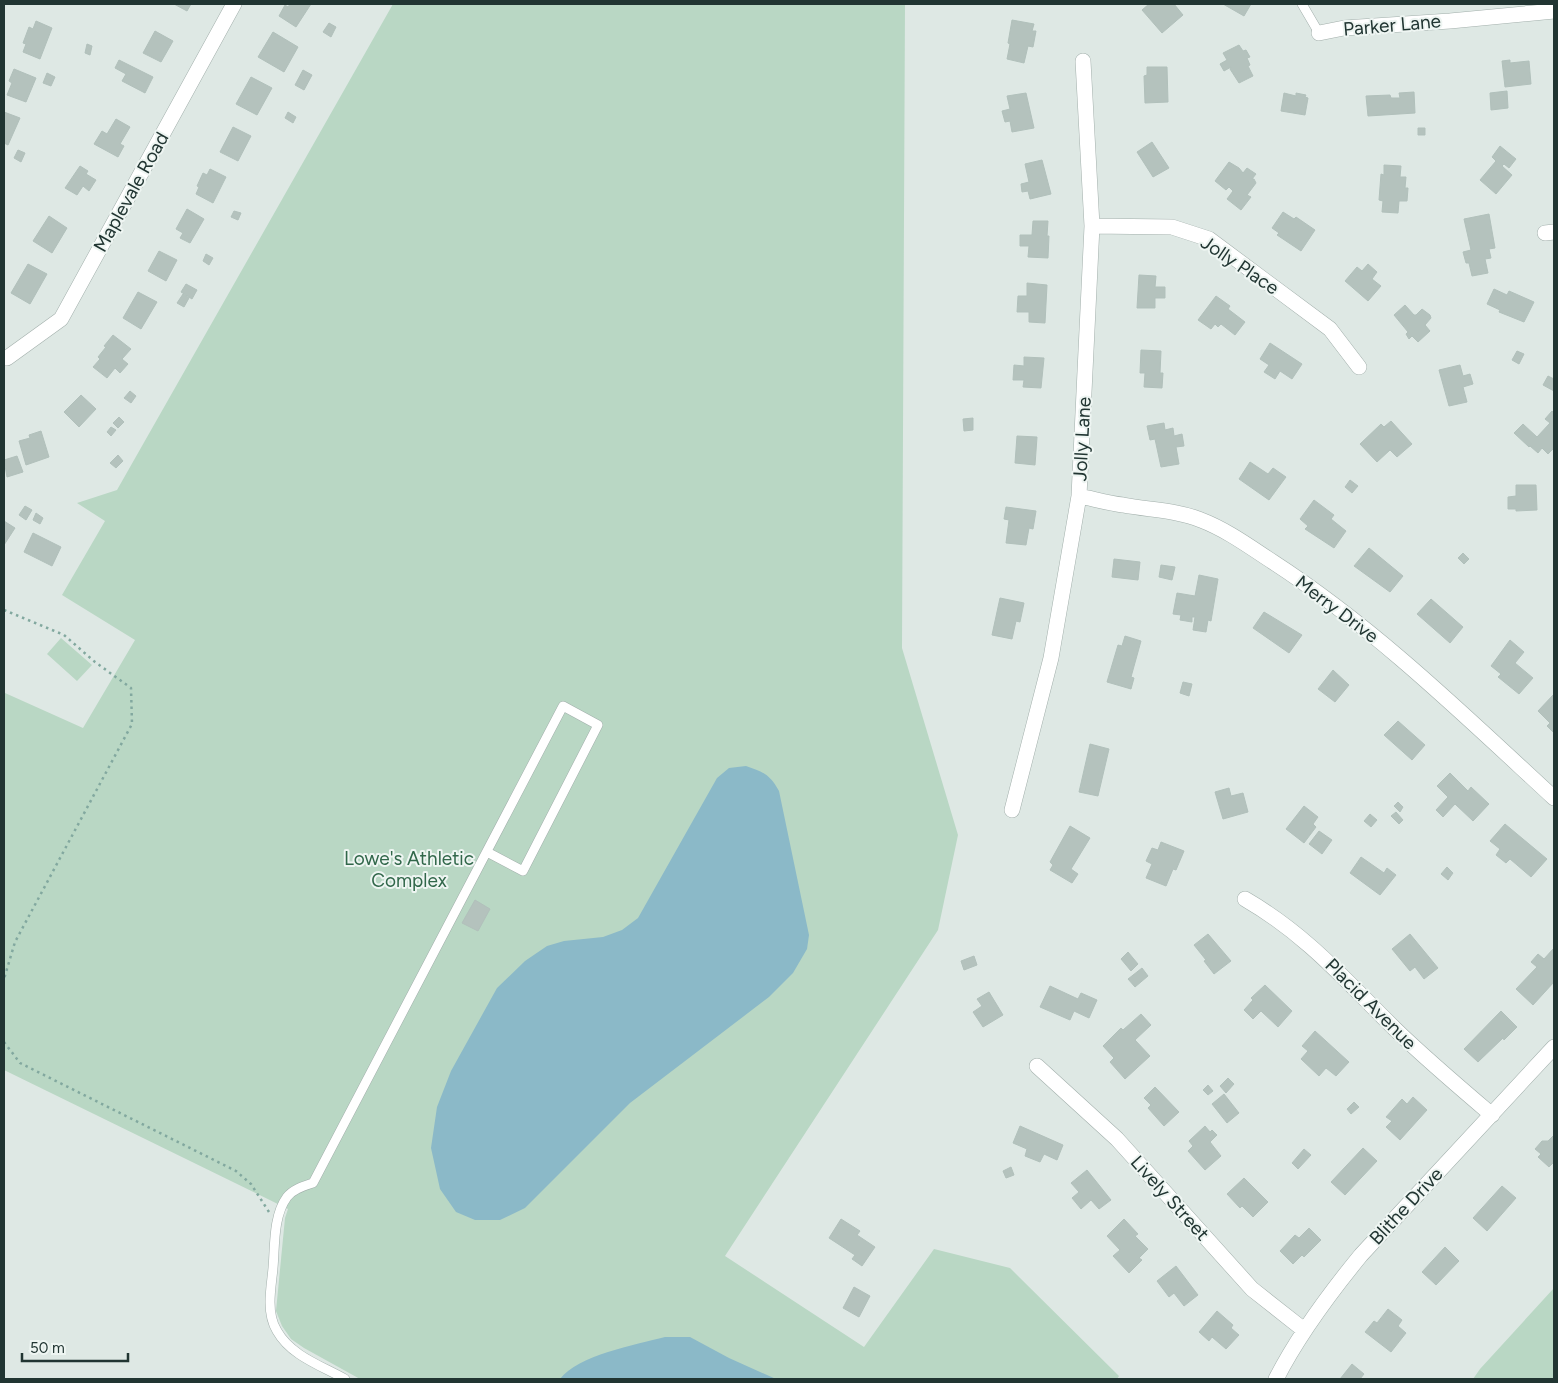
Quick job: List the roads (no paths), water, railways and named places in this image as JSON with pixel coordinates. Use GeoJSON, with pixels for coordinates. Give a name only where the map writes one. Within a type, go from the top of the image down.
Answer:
{"type":"FeatureCollection","features":[{"type":"Feature","properties":{"kind":"street","name":"Maplevale Road"},"geometry":{"type":"LineString","coordinates":[[4,358],[7,358],[61,319],[234,4]]}},
{"type":"Feature","properties":{"kind":"street","name":"Parker Lane"},"geometry":{"type":"LineString","coordinates":[[1319,33],[1344,28],[1554,11]]}},
{"type":"Feature","properties":{"kind":"street","name":"Jolly Lane"},"geometry":{"type":"LineString","coordinates":[[1012,810],[1051,658],[1079,496],[1092,226],[1083,61]]}},
{"type":"Feature","properties":{"kind":"street","name":"Jolly Place"},"geometry":{"type":"LineString","coordinates":[[1092,226],[1172,227],[1209,239],[1330,329],[1359,367]]}},
{"type":"Feature","properties":{"kind":"street","name":"Merry Drive"},"geometry":{"type":"LineString","coordinates":[[1079,496],[1179,513],[1201,519],[1222,529],[1302,581],[1346,613],[1398,656],[1554,798]]}},
{"type":"Feature","properties":{"kind":"street","name":"Placid Avenue"},"geometry":{"type":"LineString","coordinates":[[1245,899],[1303,938],[1332,964],[1431,1063],[1492,1115]]}},
{"type":"Feature","properties":{"kind":"street","name":"Blithe Drive"},"geometry":{"type":"LineString","coordinates":[[1276,1379],[1304,1330],[1331,1291],[1361,1255],[1554,1047]]}},
{"type":"Feature","properties":{"kind":"street","name":"Lively Street"},"geometry":{"type":"LineString","coordinates":[[1037,1066],[1117,1139],[1252,1289],[1304,1330]]}},
{"type":"Feature","properties":{"kind":"lane"},"geometry":{"type":"LineString","coordinates":[[1302,4],[1319,33]]}},
{"type":"Feature","properties":{"kind":"lane"},"geometry":{"type":"LineString","coordinates":[[345,1379],[296,1352],[286,1344],[277,1331],[271,1316],[270,1302],[280,1209],[287,1196],[297,1188],[313,1183],[487,852],[564,706],[598,726],[523,871],[487,852]]}},
{"type":"Feature","properties":{"kind":"water"},"geometry":{"type":"Polygon","coordinates":[[[746,766],[766,775],[773,781],[779,791],[809,935],[807,949],[793,973],[769,997],[630,1103],[525,1208],[500,1220],[475,1220],[456,1212],[440,1189],[431,1148],[437,1107],[451,1071],[497,988],[525,961],[547,946],[564,941],[603,937],[622,930],[638,918],[717,778],[729,768],[746,766]]]}},
{"type":"Feature","properties":{"kind":"water"},"geometry":{"type":"Polygon","coordinates":[[[665,1337],[690,1337],[729,1358],[776,1379],[560,1379],[580,1363],[593,1357],[623,1347],[665,1337]]]}},
{"type":"Feature","properties":{"kind":"park label","name":"Lowe's Athletic Complex"},"geometry":{"type":"Point","coordinates":[409,869]}}]}
